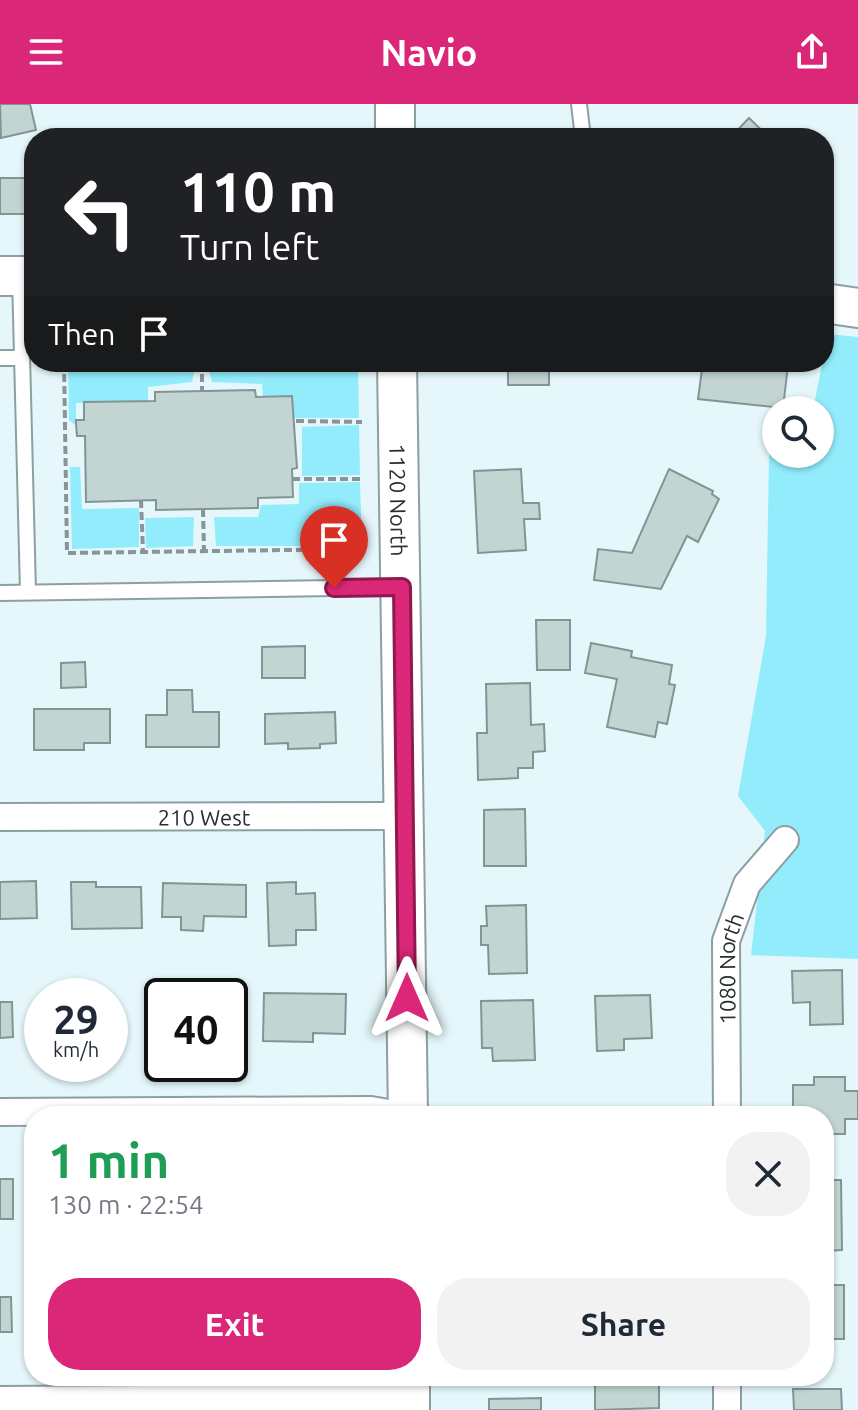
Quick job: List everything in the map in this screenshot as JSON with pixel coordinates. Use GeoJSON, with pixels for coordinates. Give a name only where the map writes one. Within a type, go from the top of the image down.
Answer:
{"type":"FeatureCollection","features":[{"type":"Feature","properties":{"kind":"street"},"geometry":{"type":"LineString","coordinates":[[395,104],[395,128]]}},
{"type":"Feature","properties":{"kind":"street"},"geometry":{"type":"LineString","coordinates":[[834,304],[858,308]]}},
{"type":"Feature","properties":{"kind":"street","name":"1120 North"},"geometry":{"type":"LineString","coordinates":[[397,372],[406,816],[407,1106]]}},
{"type":"Feature","properties":{"kind":"street","name":"210 West"},"geometry":{"type":"LineString","coordinates":[[0,817],[406,816]]}},
{"type":"Feature","properties":{"kind":"street","name":"1080 North"},"geometry":{"type":"LineString","coordinates":[[727,1106],[726,941],[747,884],[785,840]]}},
{"type":"Feature","properties":{"kind":"street"},"geometry":{"type":"LineString","coordinates":[[0,1112],[24,1112]]}},
{"type":"Feature","properties":{"kind":"street"},"geometry":{"type":"LineString","coordinates":[[727,1386],[727,1410]]}},
{"type":"Feature","properties":{"kind":"street"},"geometry":{"type":"LineString","coordinates":[[0,1400],[410,1394]]}},
{"type":"Feature","properties":{"kind":"lane"},"geometry":{"type":"LineString","coordinates":[[579,104],[582,128]]}},
{"type":"Feature","properties":{"kind":"lane"},"geometry":{"type":"LineString","coordinates":[[18,276],[28,592]]}},
{"type":"Feature","properties":{"kind":"lane"},"geometry":{"type":"LineString","coordinates":[[0,358],[21,358]]}},
{"type":"Feature","properties":{"kind":"lane"},"geometry":{"type":"LineString","coordinates":[[0,593],[402,587]]}},
{"type":"Feature","properties":{"kind":"path"},"geometry":{"type":"LineString","coordinates":[[64,372],[67,553],[363,549]]}},
{"type":"Feature","properties":{"kind":"path"},"geometry":{"type":"LineString","coordinates":[[202,372],[202,391]]}},
{"type":"Feature","properties":{"kind":"path"},"geometry":{"type":"LineString","coordinates":[[296,421],[362,422]]}},
{"type":"Feature","properties":{"kind":"path"},"geometry":{"type":"LineString","coordinates":[[292,479],[362,479]]}},
{"type":"Feature","properties":{"kind":"path"},"geometry":{"type":"LineString","coordinates":[[141,500],[143,552]]}},
{"type":"Feature","properties":{"kind":"path"},"geometry":{"type":"LineString","coordinates":[[203,509],[204,551]]}},
{"type":"Feature","properties":{"kind":"shaded area"},"geometry":{"type":"Polygon","coordinates":[[[834,335],[858,337],[858,959],[751,955],[765,831],[738,796],[766,636],[769,468],[834,468],[834,396],[816,396],[820,372],[834,372],[834,335]]]}},
{"type":"Feature","properties":{"kind":"shaded area"},"geometry":{"type":"Polygon","coordinates":[[[68,372],[194,372],[192,382],[148,387],[148,401],[76,403],[76,424],[69,420],[68,372]]]}},
{"type":"Feature","properties":{"kind":"shaded area"},"geometry":{"type":"Polygon","coordinates":[[[210,372],[358,372],[359,418],[292,418],[291,396],[263,397],[262,384],[212,382],[210,372]]]}},
{"type":"Feature","properties":{"kind":"shaded area"},"geometry":{"type":"Polygon","coordinates":[[[359,425],[360,475],[302,476],[302,427],[359,425]]]}},
{"type":"Feature","properties":{"kind":"shaded area"},"geometry":{"type":"Polygon","coordinates":[[[70,467],[80,467],[82,509],[139,508],[139,547],[72,549],[70,467]]]}},
{"type":"Feature","properties":{"kind":"shaded area"},"geometry":{"type":"Polygon","coordinates":[[[360,482],[362,546],[216,546],[214,517],[258,517],[261,505],[299,504],[299,483],[360,482]]]}},
{"type":"Feature","properties":{"kind":"shaded area"},"geometry":{"type":"Polygon","coordinates":[[[194,517],[193,546],[146,548],[145,518],[194,517]]]}},
{"type":"Feature","properties":{"kind":"building"},"geometry":{"type":"Polygon","coordinates":[[[0,104],[30,104],[36,128],[24,128],[24,133],[1,138],[0,104]]]}},
{"type":"Feature","properties":{"kind":"building"},"geometry":{"type":"Polygon","coordinates":[[[749,118],[760,128],[740,128],[749,118]]]}},
{"type":"Feature","properties":{"kind":"building"},"geometry":{"type":"Polygon","coordinates":[[[0,178],[24,178],[24,214],[0,214],[0,178]]]}},
{"type":"Feature","properties":{"kind":"building"},"geometry":{"type":"Polygon","coordinates":[[[508,372],[549,372],[549,385],[508,385],[508,372]]]}},
{"type":"Feature","properties":{"kind":"building"},"geometry":{"type":"Polygon","coordinates":[[[702,372],[787,372],[784,396],[762,396],[762,406],[698,399],[702,372]]]}},
{"type":"Feature","properties":{"kind":"building"},"geometry":{"type":"Polygon","coordinates":[[[255,390],[256,397],[292,396],[297,468],[292,469],[293,497],[258,498],[258,508],[156,510],[156,500],[86,502],[85,436],[77,436],[76,424],[76,420],[84,420],[84,402],[155,401],[155,392],[255,390]]]}},
{"type":"Feature","properties":{"kind":"building"},"geometry":{"type":"Polygon","coordinates":[[[521,469],[523,503],[539,503],[540,519],[524,519],[526,550],[478,553],[474,471],[521,469]]]}},
{"type":"Feature","properties":{"kind":"building"},"geometry":{"type":"Polygon","coordinates":[[[669,469],[713,491],[712,494],[719,499],[698,542],[687,536],[661,589],[594,580],[598,549],[632,553],[669,469]]]}},
{"type":"Feature","properties":{"kind":"building"},"geometry":{"type":"Polygon","coordinates":[[[536,620],[570,620],[570,670],[537,670],[536,620]]]}},
{"type":"Feature","properties":{"kind":"building"},"geometry":{"type":"Polygon","coordinates":[[[591,643],[632,651],[631,657],[672,665],[669,684],[675,685],[667,724],[658,722],[655,737],[607,727],[617,679],[585,673],[591,643]]]}},
{"type":"Feature","properties":{"kind":"building"},"geometry":{"type":"Polygon","coordinates":[[[305,646],[305,678],[262,678],[262,647],[305,646]]]}},
{"type":"Feature","properties":{"kind":"building"},"geometry":{"type":"Polygon","coordinates":[[[85,662],[86,687],[61,688],[61,663],[85,662]]]}},
{"type":"Feature","properties":{"kind":"building"},"geometry":{"type":"Polygon","coordinates":[[[530,683],[531,725],[544,724],[545,751],[533,752],[533,768],[518,768],[518,778],[478,780],[477,733],[487,733],[486,684],[530,683]]]}},
{"type":"Feature","properties":{"kind":"building"},"geometry":{"type":"Polygon","coordinates":[[[167,690],[192,690],[193,712],[219,712],[219,747],[146,747],[146,715],[167,715],[167,690]]]}},
{"type":"Feature","properties":{"kind":"building"},"geometry":{"type":"Polygon","coordinates":[[[34,709],[110,709],[110,743],[84,743],[84,750],[34,750],[34,709]]]}},
{"type":"Feature","properties":{"kind":"building"},"geometry":{"type":"Polygon","coordinates":[[[335,712],[336,743],[320,744],[320,748],[288,749],[288,743],[265,744],[265,714],[335,712]]]}},
{"type":"Feature","properties":{"kind":"building"},"geometry":{"type":"Polygon","coordinates":[[[525,809],[526,866],[484,866],[484,810],[525,809]]]}},
{"type":"Feature","properties":{"kind":"building"},"geometry":{"type":"Polygon","coordinates":[[[36,881],[37,918],[0,919],[0,882],[36,881]]]}},
{"type":"Feature","properties":{"kind":"building"},"geometry":{"type":"Polygon","coordinates":[[[71,882],[96,882],[96,887],[141,887],[142,928],[72,929],[71,882]]]}},
{"type":"Feature","properties":{"kind":"building"},"geometry":{"type":"Polygon","coordinates":[[[296,882],[296,894],[315,893],[316,930],[296,930],[296,945],[269,946],[267,883],[296,882]]]}},
{"type":"Feature","properties":{"kind":"building"},"geometry":{"type":"Polygon","coordinates":[[[163,883],[246,885],[246,917],[204,916],[203,931],[181,930],[181,917],[162,917],[163,883]]]}},
{"type":"Feature","properties":{"kind":"building"},"geometry":{"type":"Polygon","coordinates":[[[526,905],[527,973],[489,974],[488,945],[481,945],[481,926],[487,926],[486,906],[526,905]]]}},
{"type":"Feature","properties":{"kind":"building"},"geometry":{"type":"Polygon","coordinates":[[[842,970],[843,1024],[810,1025],[810,1002],[793,1003],[792,971],[842,970]]]}},
{"type":"Feature","properties":{"kind":"building"},"geometry":{"type":"Polygon","coordinates":[[[264,993],[346,994],[345,1034],[313,1033],[313,1042],[263,1041],[264,993]]]}},
{"type":"Feature","properties":{"kind":"building"},"geometry":{"type":"Polygon","coordinates":[[[650,995],[652,1038],[624,1039],[624,1050],[597,1051],[595,996],[650,995]]]}},
{"type":"Feature","properties":{"kind":"building"},"geometry":{"type":"Polygon","coordinates":[[[533,1000],[535,1060],[493,1061],[492,1048],[482,1048],[481,1001],[533,1000]]]}},
{"type":"Feature","properties":{"kind":"building"},"geometry":{"type":"Polygon","coordinates":[[[0,1002],[12,1002],[13,1037],[0,1038],[0,1002]]]}},
{"type":"Feature","properties":{"kind":"building"},"geometry":{"type":"Polygon","coordinates":[[[814,1077],[845,1077],[845,1091],[858,1091],[858,1119],[845,1119],[845,1134],[834,1134],[834,1106],[793,1106],[793,1085],[814,1085],[814,1077]]]}},
{"type":"Feature","properties":{"kind":"building"},"geometry":{"type":"Polygon","coordinates":[[[0,1179],[13,1179],[13,1219],[0,1219],[0,1179]]]}},
{"type":"Feature","properties":{"kind":"building"},"geometry":{"type":"Polygon","coordinates":[[[834,1180],[841,1180],[842,1250],[834,1250],[834,1180]]]}},
{"type":"Feature","properties":{"kind":"building"},"geometry":{"type":"Polygon","coordinates":[[[834,1285],[844,1285],[844,1339],[834,1339],[834,1285]]]}},
{"type":"Feature","properties":{"kind":"building"},"geometry":{"type":"Polygon","coordinates":[[[0,1297],[11,1297],[12,1332],[0,1332],[0,1297]]]}},
{"type":"Feature","properties":{"kind":"building"},"geometry":{"type":"Polygon","coordinates":[[[595,1386],[659,1386],[659,1408],[595,1410],[595,1386]]]}},
{"type":"Feature","properties":{"kind":"building"},"geometry":{"type":"Polygon","coordinates":[[[793,1389],[841,1389],[842,1410],[794,1410],[793,1389]]]}},
{"type":"Feature","properties":{"kind":"building"},"geometry":{"type":"Polygon","coordinates":[[[541,1398],[541,1410],[489,1410],[489,1399],[541,1398]]]}},
{"type":"Feature","properties":{"kind":"route"},"geometry":{"type":"LineString","coordinates":[[334,588],[402,587],[407,998]]}}]}
